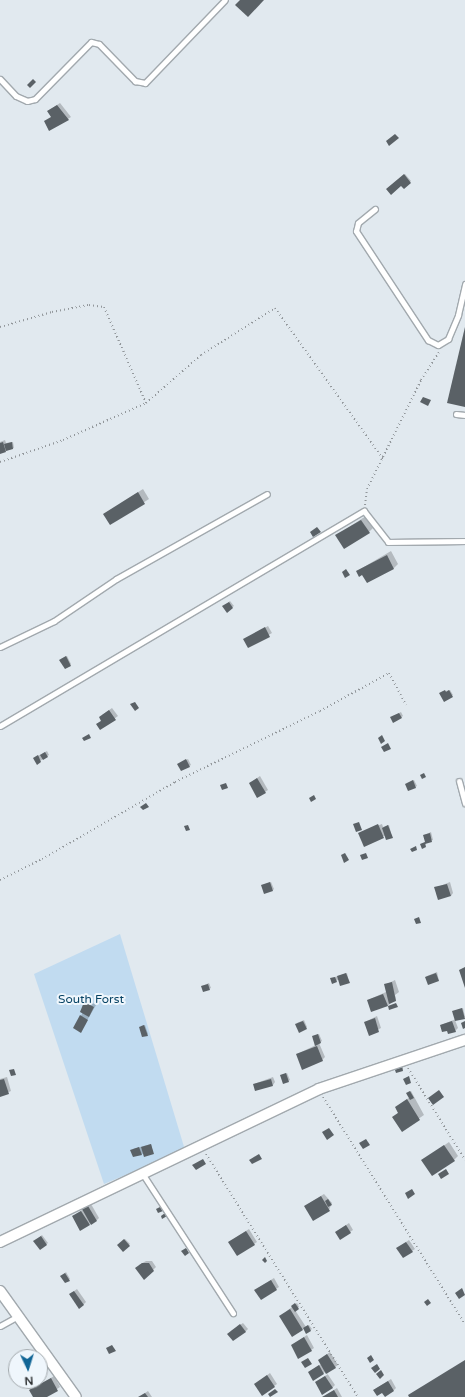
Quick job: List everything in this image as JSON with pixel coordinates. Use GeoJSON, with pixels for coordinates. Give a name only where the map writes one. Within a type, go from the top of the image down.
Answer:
{"type":"FeatureCollection","features":[{"type":"Feature","properties":{"kind":"street"},"geometry":{"type":"LineString","coordinates":[[0,1242],[141,1172],[318,1089],[465,1040]]}},
{"type":"Feature","properties":{"kind":"street"},"geometry":{"type":"LineString","coordinates":[[0,1291],[76,1397]]}},
{"type":"Feature","properties":{"kind":"lane"},"geometry":{"type":"LineString","coordinates":[[0,79],[16,96],[26,101],[35,99],[91,42],[99,44],[135,81],[145,83],[225,0]]}},
{"type":"Feature","properties":{"kind":"lane"},"geometry":{"type":"LineString","coordinates":[[375,210],[358,223],[356,231],[428,340],[438,345],[448,339],[458,315],[465,284]]}},
{"type":"Feature","properties":{"kind":"lane"},"geometry":{"type":"LineString","coordinates":[[456,414],[465,415]]}},
{"type":"Feature","properties":{"kind":"lane"},"geometry":{"type":"LineString","coordinates":[[0,647],[54,621],[116,579],[267,494]]}},
{"type":"Feature","properties":{"kind":"lane"},"geometry":{"type":"LineString","coordinates":[[0,726],[364,511],[388,542],[465,542]]}},
{"type":"Feature","properties":{"kind":"lane"},"geometry":{"type":"LineString","coordinates":[[459,781],[465,803]]}},
{"type":"Feature","properties":{"kind":"lane"},"geometry":{"type":"LineString","coordinates":[[141,1172],[233,1313]]}},
{"type":"Feature","properties":{"kind":"lane"},"geometry":{"type":"LineString","coordinates":[[0,1326],[18,1316]]}},
{"type":"Feature","properties":{"kind":"path"},"geometry":{"type":"LineString","coordinates":[[0,327],[52,312],[88,305],[104,307],[146,403]]}},
{"type":"Feature","properties":{"kind":"path"},"geometry":{"type":"LineString","coordinates":[[0,462],[63,440],[146,403],[201,355],[275,308],[383,458]]}},
{"type":"Feature","properties":{"kind":"path"},"geometry":{"type":"LineString","coordinates":[[364,511],[368,489],[421,380],[448,339]]}},
{"type":"Feature","properties":{"kind":"path"},"geometry":{"type":"LineString","coordinates":[[0,880],[42,859],[175,782],[320,711],[389,673],[406,705]]}},
{"type":"Feature","properties":{"kind":"path"},"geometry":{"type":"LineString","coordinates":[[404,1060],[465,1160]]}},
{"type":"Feature","properties":{"kind":"path"},"geometry":{"type":"LineString","coordinates":[[318,1089],[465,1324]]}},
{"type":"Feature","properties":{"kind":"path"},"geometry":{"type":"LineString","coordinates":[[200,1145],[260,1238],[358,1397]]}},
{"type":"Feature","properties":{"kind":"green space","name":"South Forst"},"geometry":{"type":"Polygon","coordinates":[[[120,934],[185,1150],[104,1184],[34,974],[120,934]]]}},
{"type":"Feature","properties":{"kind":"building"},"geometry":{"type":"Polygon","coordinates":[[[240,0],[264,0],[248,17],[235,5],[240,0]]]}},
{"type":"Feature","properties":{"kind":"building"},"geometry":{"type":"Polygon","coordinates":[[[33,79],[36,82],[30,88],[27,85],[33,79]]]}},
{"type":"Feature","properties":{"kind":"building"},"geometry":{"type":"Polygon","coordinates":[[[57,105],[69,120],[49,131],[44,121],[51,117],[47,111],[57,105]]]}},
{"type":"Feature","properties":{"kind":"building"},"geometry":{"type":"Polygon","coordinates":[[[395,134],[399,138],[389,146],[386,141],[395,134]]]}},
{"type":"Feature","properties":{"kind":"building"},"geometry":{"type":"Polygon","coordinates":[[[404,174],[411,183],[404,189],[401,186],[391,195],[386,189],[404,174]]]}},
{"type":"Feature","properties":{"kind":"building"},"geometry":{"type":"Polygon","coordinates":[[[465,327],[465,407],[447,403],[465,327]]]}},
{"type":"Feature","properties":{"kind":"building"},"geometry":{"type":"Polygon","coordinates":[[[423,397],[431,400],[428,406],[420,402],[423,397]]]}},
{"type":"Feature","properties":{"kind":"building"},"geometry":{"type":"Polygon","coordinates":[[[3,442],[6,452],[0,454],[0,443],[3,442]]]}},
{"type":"Feature","properties":{"kind":"building"},"geometry":{"type":"Polygon","coordinates":[[[12,442],[13,449],[6,451],[4,444],[12,442]]]}},
{"type":"Feature","properties":{"kind":"building"},"geometry":{"type":"Polygon","coordinates":[[[138,492],[145,504],[110,525],[103,514],[138,492]]]}},
{"type":"Feature","properties":{"kind":"building"},"geometry":{"type":"Polygon","coordinates":[[[361,520],[370,533],[344,549],[335,535],[361,520]]]}},
{"type":"Feature","properties":{"kind":"building"},"geometry":{"type":"Polygon","coordinates":[[[317,527],[321,532],[313,537],[310,532],[317,527]]]}},
{"type":"Feature","properties":{"kind":"building"},"geometry":{"type":"Polygon","coordinates":[[[387,555],[394,569],[367,583],[362,575],[359,577],[356,571],[387,555]]]}},
{"type":"Feature","properties":{"kind":"building"},"geometry":{"type":"Polygon","coordinates":[[[346,569],[350,575],[345,578],[342,572],[346,569]]]}},
{"type":"Feature","properties":{"kind":"building"},"geometry":{"type":"Polygon","coordinates":[[[229,602],[233,608],[227,613],[222,606],[229,602]]]}},
{"type":"Feature","properties":{"kind":"building"},"geometry":{"type":"Polygon","coordinates":[[[265,627],[270,637],[248,648],[243,639],[265,627]]]}},
{"type":"Feature","properties":{"kind":"building"},"geometry":{"type":"Polygon","coordinates":[[[66,656],[71,666],[65,669],[59,660],[66,656]]]}},
{"type":"Feature","properties":{"kind":"building"},"geometry":{"type":"Polygon","coordinates":[[[445,690],[446,692],[449,690],[453,697],[444,702],[439,693],[445,690]]]}},
{"type":"Feature","properties":{"kind":"building"},"geometry":{"type":"Polygon","coordinates":[[[135,702],[139,708],[135,711],[130,704],[135,702]]]}},
{"type":"Feature","properties":{"kind":"building"},"geometry":{"type":"Polygon","coordinates":[[[109,710],[116,720],[100,730],[96,724],[101,721],[99,717],[109,710]]]}},
{"type":"Feature","properties":{"kind":"building"},"geometry":{"type":"Polygon","coordinates":[[[399,713],[402,718],[393,723],[390,717],[399,713]]]}},
{"type":"Feature","properties":{"kind":"building"},"geometry":{"type":"Polygon","coordinates":[[[89,734],[91,738],[84,741],[82,738],[89,734]]]}},
{"type":"Feature","properties":{"kind":"building"},"geometry":{"type":"Polygon","coordinates":[[[382,735],[385,741],[381,744],[378,738],[382,735]]]}},
{"type":"Feature","properties":{"kind":"building"},"geometry":{"type":"Polygon","coordinates":[[[388,743],[391,749],[384,752],[381,747],[388,743]]]}},
{"type":"Feature","properties":{"kind":"building"},"geometry":{"type":"Polygon","coordinates":[[[45,752],[48,757],[43,760],[40,755],[45,752]]]}},
{"type":"Feature","properties":{"kind":"building"},"geometry":{"type":"Polygon","coordinates":[[[38,755],[41,762],[37,765],[33,758],[38,755]]]}},
{"type":"Feature","properties":{"kind":"building"},"geometry":{"type":"Polygon","coordinates":[[[186,759],[190,767],[181,771],[177,764],[186,759]]]}},
{"type":"Feature","properties":{"kind":"building"},"geometry":{"type":"Polygon","coordinates":[[[424,773],[426,777],[422,779],[420,775],[424,773]]]}},
{"type":"Feature","properties":{"kind":"building"},"geometry":{"type":"Polygon","coordinates":[[[257,778],[266,793],[257,798],[249,783],[257,778]]]}},
{"type":"Feature","properties":{"kind":"building"},"geometry":{"type":"Polygon","coordinates":[[[413,780],[416,788],[408,791],[405,784],[413,780]]]}},
{"type":"Feature","properties":{"kind":"building"},"geometry":{"type":"Polygon","coordinates":[[[226,783],[228,788],[222,790],[220,785],[226,783]]]}},
{"type":"Feature","properties":{"kind":"building"},"geometry":{"type":"Polygon","coordinates":[[[314,795],[316,799],[311,802],[309,798],[314,795]]]}},
{"type":"Feature","properties":{"kind":"building"},"geometry":{"type":"Polygon","coordinates":[[[146,803],[149,807],[143,810],[140,807],[146,803]]]}},
{"type":"Feature","properties":{"kind":"building"},"geometry":{"type":"Polygon","coordinates":[[[359,822],[362,830],[356,832],[353,824],[359,822]]]}},
{"type":"Feature","properties":{"kind":"building"},"geometry":{"type":"Polygon","coordinates":[[[378,824],[384,838],[364,847],[358,833],[378,824]]]}},
{"type":"Feature","properties":{"kind":"building"},"geometry":{"type":"Polygon","coordinates":[[[188,825],[190,830],[186,831],[184,826],[188,825]]]}},
{"type":"Feature","properties":{"kind":"building"},"geometry":{"type":"Polygon","coordinates":[[[388,825],[393,838],[386,840],[382,828],[388,825]]]}},
{"type":"Feature","properties":{"kind":"building"},"geometry":{"type":"Polygon","coordinates":[[[430,833],[432,842],[425,844],[426,847],[422,849],[420,844],[425,842],[423,835],[430,833]]]}},
{"type":"Feature","properties":{"kind":"building"},"geometry":{"type":"Polygon","coordinates":[[[416,846],[417,850],[412,852],[410,849],[416,846]]]}},
{"type":"Feature","properties":{"kind":"building"},"geometry":{"type":"Polygon","coordinates":[[[345,853],[349,860],[344,863],[341,855],[345,853]]]}},
{"type":"Feature","properties":{"kind":"building"},"geometry":{"type":"Polygon","coordinates":[[[366,853],[368,858],[362,860],[360,855],[366,853]]]}},
{"type":"Feature","properties":{"kind":"building"},"geometry":{"type":"Polygon","coordinates":[[[270,882],[273,891],[264,894],[261,885],[270,882]]]}},
{"type":"Feature","properties":{"kind":"building"},"geometry":{"type":"Polygon","coordinates":[[[447,884],[451,896],[438,900],[434,887],[447,884]]]}},
{"type":"Feature","properties":{"kind":"building"},"geometry":{"type":"Polygon","coordinates":[[[419,917],[421,923],[416,924],[414,919],[419,917]]]}},
{"type":"Feature","properties":{"kind":"building"},"geometry":{"type":"Polygon","coordinates":[[[465,967],[465,988],[459,970],[465,967]]]}},
{"type":"Feature","properties":{"kind":"building"},"geometry":{"type":"Polygon","coordinates":[[[346,973],[350,983],[340,986],[337,976],[346,973]]]}},
{"type":"Feature","properties":{"kind":"building"},"geometry":{"type":"Polygon","coordinates":[[[436,973],[439,981],[428,985],[425,977],[436,973]]]}},
{"type":"Feature","properties":{"kind":"building"},"geometry":{"type":"Polygon","coordinates":[[[335,977],[337,982],[332,984],[330,978],[335,977]]]}},
{"type":"Feature","properties":{"kind":"building"},"geometry":{"type":"Polygon","coordinates":[[[392,982],[396,1001],[389,1004],[384,984],[392,982]]]}},
{"type":"Feature","properties":{"kind":"building"},"geometry":{"type":"Polygon","coordinates":[[[208,984],[210,990],[203,992],[201,986],[208,984]]]}},
{"type":"Feature","properties":{"kind":"building"},"geometry":{"type":"Polygon","coordinates":[[[383,994],[388,1006],[371,1012],[367,1000],[383,994]]]}},
{"type":"Feature","properties":{"kind":"building"},"geometry":{"type":"Polygon","coordinates":[[[84,1002],[94,1007],[89,1017],[80,1012],[84,1002]]]}},
{"type":"Feature","properties":{"kind":"building"},"geometry":{"type":"Polygon","coordinates":[[[396,1003],[398,1007],[389,1010],[388,1006],[396,1003]]]}},
{"type":"Feature","properties":{"kind":"building"},"geometry":{"type":"Polygon","coordinates":[[[462,1008],[465,1019],[455,1021],[452,1011],[462,1008]]]}},
{"type":"Feature","properties":{"kind":"building"},"geometry":{"type":"Polygon","coordinates":[[[80,1015],[88,1020],[81,1033],[73,1028],[80,1015]]]}},
{"type":"Feature","properties":{"kind":"building"},"geometry":{"type":"Polygon","coordinates":[[[375,1018],[379,1032],[369,1036],[364,1022],[375,1018]]]}},
{"type":"Feature","properties":{"kind":"building"},"geometry":{"type":"Polygon","coordinates":[[[303,1021],[307,1029],[299,1033],[295,1024],[303,1021]]]}},
{"type":"Feature","properties":{"kind":"building"},"geometry":{"type":"Polygon","coordinates":[[[452,1021],[456,1032],[448,1034],[447,1031],[442,1032],[440,1025],[452,1021]]]}},
{"type":"Feature","properties":{"kind":"building"},"geometry":{"type":"Polygon","coordinates":[[[465,1021],[465,1028],[463,1029],[461,1023],[465,1021]]]}},
{"type":"Feature","properties":{"kind":"building"},"geometry":{"type":"Polygon","coordinates":[[[144,1025],[148,1036],[142,1037],[139,1027],[144,1025]]]}},
{"type":"Feature","properties":{"kind":"building"},"geometry":{"type":"Polygon","coordinates":[[[318,1034],[321,1043],[315,1046],[312,1036],[318,1034]]]}},
{"type":"Feature","properties":{"kind":"building"},"geometry":{"type":"Polygon","coordinates":[[[317,1046],[323,1061],[302,1070],[296,1054],[317,1046]]]}},
{"type":"Feature","properties":{"kind":"building"},"geometry":{"type":"Polygon","coordinates":[[[402,1065],[403,1071],[396,1073],[394,1067],[402,1065]]]}},
{"type":"Feature","properties":{"kind":"building"},"geometry":{"type":"Polygon","coordinates":[[[14,1069],[16,1075],[11,1076],[9,1070],[14,1069]]]}},
{"type":"Feature","properties":{"kind":"building"},"geometry":{"type":"Polygon","coordinates":[[[286,1073],[289,1082],[283,1084],[280,1075],[286,1073]]]}},
{"type":"Feature","properties":{"kind":"building"},"geometry":{"type":"Polygon","coordinates":[[[409,1076],[411,1083],[406,1085],[403,1079],[409,1076]]]}},
{"type":"Feature","properties":{"kind":"building"},"geometry":{"type":"Polygon","coordinates":[[[4,1079],[9,1094],[0,1097],[0,1080],[4,1079]]]}},
{"type":"Feature","properties":{"kind":"building"},"geometry":{"type":"Polygon","coordinates":[[[271,1079],[273,1086],[255,1091],[253,1084],[271,1079]]]}},
{"type":"Feature","properties":{"kind":"building"},"geometry":{"type":"Polygon","coordinates":[[[439,1090],[444,1097],[433,1105],[428,1098],[439,1090]]]}},
{"type":"Feature","properties":{"kind":"building"},"geometry":{"type":"Polygon","coordinates":[[[410,1091],[414,1098],[410,1100],[406,1093],[410,1091]]]}},
{"type":"Feature","properties":{"kind":"building"},"geometry":{"type":"Polygon","coordinates":[[[407,1099],[420,1120],[402,1132],[392,1117],[398,1113],[395,1107],[407,1099]]]}},
{"type":"Feature","properties":{"kind":"building"},"geometry":{"type":"Polygon","coordinates":[[[329,1128],[334,1135],[327,1140],[322,1132],[329,1128]]]}},
{"type":"Feature","properties":{"kind":"building"},"geometry":{"type":"Polygon","coordinates":[[[366,1139],[370,1145],[363,1149],[359,1143],[366,1139]]]}},
{"type":"Feature","properties":{"kind":"building"},"geometry":{"type":"Polygon","coordinates":[[[151,1144],[154,1154],[144,1157],[141,1147],[151,1144]]]}},
{"type":"Feature","properties":{"kind":"building"},"geometry":{"type":"Polygon","coordinates":[[[444,1145],[455,1161],[432,1176],[421,1160],[444,1145]]]}},
{"type":"Feature","properties":{"kind":"building"},"geometry":{"type":"Polygon","coordinates":[[[139,1147],[142,1155],[133,1157],[130,1150],[139,1147]]]}},
{"type":"Feature","properties":{"kind":"building"},"geometry":{"type":"Polygon","coordinates":[[[259,1154],[262,1159],[252,1164],[249,1160],[259,1154]]]}},
{"type":"Feature","properties":{"kind":"building"},"geometry":{"type":"Polygon","coordinates":[[[203,1159],[206,1164],[196,1170],[192,1165],[203,1159]]]}},
{"type":"Feature","properties":{"kind":"building"},"geometry":{"type":"Polygon","coordinates":[[[446,1169],[449,1174],[441,1179],[438,1174],[446,1169]]]}},
{"type":"Feature","properties":{"kind":"building"},"geometry":{"type":"Polygon","coordinates":[[[412,1189],[415,1194],[408,1199],[405,1193],[412,1189]]]}},
{"type":"Feature","properties":{"kind":"building"},"geometry":{"type":"Polygon","coordinates":[[[321,1196],[330,1211],[313,1221],[304,1206],[321,1196]]]}},
{"type":"Feature","properties":{"kind":"building"},"geometry":{"type":"Polygon","coordinates":[[[328,1199],[332,1205],[328,1207],[325,1201],[328,1199]]]}},
{"type":"Feature","properties":{"kind":"building"},"geometry":{"type":"Polygon","coordinates":[[[88,1206],[97,1221],[91,1225],[82,1209],[88,1206]]]}},
{"type":"Feature","properties":{"kind":"building"},"geometry":{"type":"Polygon","coordinates":[[[160,1207],[163,1211],[158,1213],[156,1209],[160,1207]]]}},
{"type":"Feature","properties":{"kind":"building"},"geometry":{"type":"Polygon","coordinates":[[[81,1211],[90,1225],[80,1231],[72,1216],[81,1211]]]}},
{"type":"Feature","properties":{"kind":"building"},"geometry":{"type":"Polygon","coordinates":[[[165,1213],[167,1216],[162,1219],[161,1216],[165,1213]]]}},
{"type":"Feature","properties":{"kind":"building"},"geometry":{"type":"Polygon","coordinates":[[[346,1225],[351,1233],[340,1240],[335,1232],[346,1225]]]}},
{"type":"Feature","properties":{"kind":"building"},"geometry":{"type":"Polygon","coordinates":[[[246,1231],[255,1245],[237,1256],[228,1242],[246,1231]]]}},
{"type":"Feature","properties":{"kind":"building"},"geometry":{"type":"Polygon","coordinates":[[[41,1236],[47,1245],[40,1250],[33,1241],[41,1236]]]}},
{"type":"Feature","properties":{"kind":"building"},"geometry":{"type":"Polygon","coordinates":[[[124,1239],[130,1246],[123,1252],[117,1245],[124,1239]]]}},
{"type":"Feature","properties":{"kind":"building"},"geometry":{"type":"Polygon","coordinates":[[[406,1242],[413,1252],[403,1258],[396,1248],[406,1242]]]}},
{"type":"Feature","properties":{"kind":"building"},"geometry":{"type":"Polygon","coordinates":[[[186,1248],[189,1253],[185,1256],[181,1251],[186,1248]]]}},
{"type":"Feature","properties":{"kind":"building"},"geometry":{"type":"Polygon","coordinates":[[[265,1257],[267,1261],[265,1263],[262,1260],[265,1257]]]}},
{"type":"Feature","properties":{"kind":"building"},"geometry":{"type":"Polygon","coordinates":[[[142,1263],[149,1263],[154,1271],[144,1280],[135,1268],[142,1263]]]}},
{"type":"Feature","properties":{"kind":"building"},"geometry":{"type":"Polygon","coordinates":[[[65,1273],[70,1281],[65,1283],[60,1276],[65,1273]]]}},
{"type":"Feature","properties":{"kind":"building"},"geometry":{"type":"Polygon","coordinates":[[[271,1280],[277,1290],[261,1300],[254,1290],[271,1280]]]}},
{"type":"Feature","properties":{"kind":"building"},"geometry":{"type":"Polygon","coordinates":[[[462,1288],[465,1295],[459,1299],[455,1293],[462,1288]]]}},
{"type":"Feature","properties":{"kind":"building"},"geometry":{"type":"Polygon","coordinates":[[[74,1291],[84,1305],[79,1309],[69,1294],[74,1291]]]}},
{"type":"Feature","properties":{"kind":"building"},"geometry":{"type":"Polygon","coordinates":[[[428,1299],[431,1303],[427,1306],[424,1302],[428,1299]]]}},
{"type":"Feature","properties":{"kind":"building"},"geometry":{"type":"Polygon","coordinates":[[[295,1303],[299,1309],[295,1312],[291,1306],[295,1303]]]}},
{"type":"Feature","properties":{"kind":"building"},"geometry":{"type":"Polygon","coordinates":[[[290,1309],[303,1330],[292,1337],[279,1316],[290,1309]]]}},
{"type":"Feature","properties":{"kind":"building"},"geometry":{"type":"Polygon","coordinates":[[[240,1324],[246,1332],[233,1341],[227,1334],[240,1324]]]}},
{"type":"Feature","properties":{"kind":"building"},"geometry":{"type":"Polygon","coordinates":[[[308,1325],[311,1331],[306,1334],[303,1328],[308,1325]]]}},
{"type":"Feature","properties":{"kind":"building"},"geometry":{"type":"Polygon","coordinates":[[[304,1337],[312,1351],[298,1359],[291,1345],[304,1337]]]}},
{"type":"Feature","properties":{"kind":"building"},"geometry":{"type":"Polygon","coordinates":[[[112,1345],[116,1351],[109,1354],[106,1348],[112,1345]]]}},
{"type":"Feature","properties":{"kind":"building"},"geometry":{"type":"Polygon","coordinates":[[[327,1354],[336,1368],[326,1374],[318,1360],[327,1354]]]}},
{"type":"Feature","properties":{"kind":"building"},"geometry":{"type":"Polygon","coordinates":[[[371,1355],[374,1360],[370,1363],[367,1358],[371,1355]]]}},
{"type":"Feature","properties":{"kind":"building"},"geometry":{"type":"Polygon","coordinates":[[[308,1358],[312,1364],[305,1368],[301,1362],[308,1358]]]}},
{"type":"Feature","properties":{"kind":"building"},"geometry":{"type":"Polygon","coordinates":[[[465,1360],[465,1397],[409,1397],[408,1395],[465,1360]]]}},
{"type":"Feature","properties":{"kind":"building"},"geometry":{"type":"Polygon","coordinates":[[[377,1364],[380,1369],[375,1373],[371,1368],[377,1364]]]}},
{"type":"Feature","properties":{"kind":"building"},"geometry":{"type":"Polygon","coordinates":[[[319,1365],[324,1374],[313,1381],[308,1372],[319,1365]]]}},
{"type":"Feature","properties":{"kind":"building"},"geometry":{"type":"Polygon","coordinates":[[[381,1370],[384,1375],[380,1379],[376,1374],[381,1370]]]}},
{"type":"Feature","properties":{"kind":"building"},"geometry":{"type":"Polygon","coordinates":[[[267,1375],[275,1387],[262,1396],[254,1384],[267,1375]]]}},
{"type":"Feature","properties":{"kind":"building"},"geometry":{"type":"Polygon","coordinates":[[[325,1376],[333,1388],[322,1395],[315,1382],[325,1376]]]}},
{"type":"Feature","properties":{"kind":"building"},"geometry":{"type":"Polygon","coordinates":[[[51,1378],[58,1391],[47,1397],[33,1397],[29,1390],[48,1389],[48,1380],[51,1378]]]}},
{"type":"Feature","properties":{"kind":"building"},"geometry":{"type":"Polygon","coordinates":[[[388,1381],[394,1391],[385,1397],[382,1393],[377,1396],[373,1390],[388,1381]]]}},
{"type":"Feature","properties":{"kind":"building"},"geometry":{"type":"Polygon","coordinates":[[[275,1389],[278,1392],[270,1397],[268,1394],[275,1389]]]}},
{"type":"Feature","properties":{"kind":"building"},"geometry":{"type":"Polygon","coordinates":[[[334,1390],[338,1397],[322,1397],[334,1390]]]}},
{"type":"Feature","properties":{"kind":"building"},"geometry":{"type":"Polygon","coordinates":[[[145,1393],[148,1397],[138,1397],[145,1393]]]}}]}
